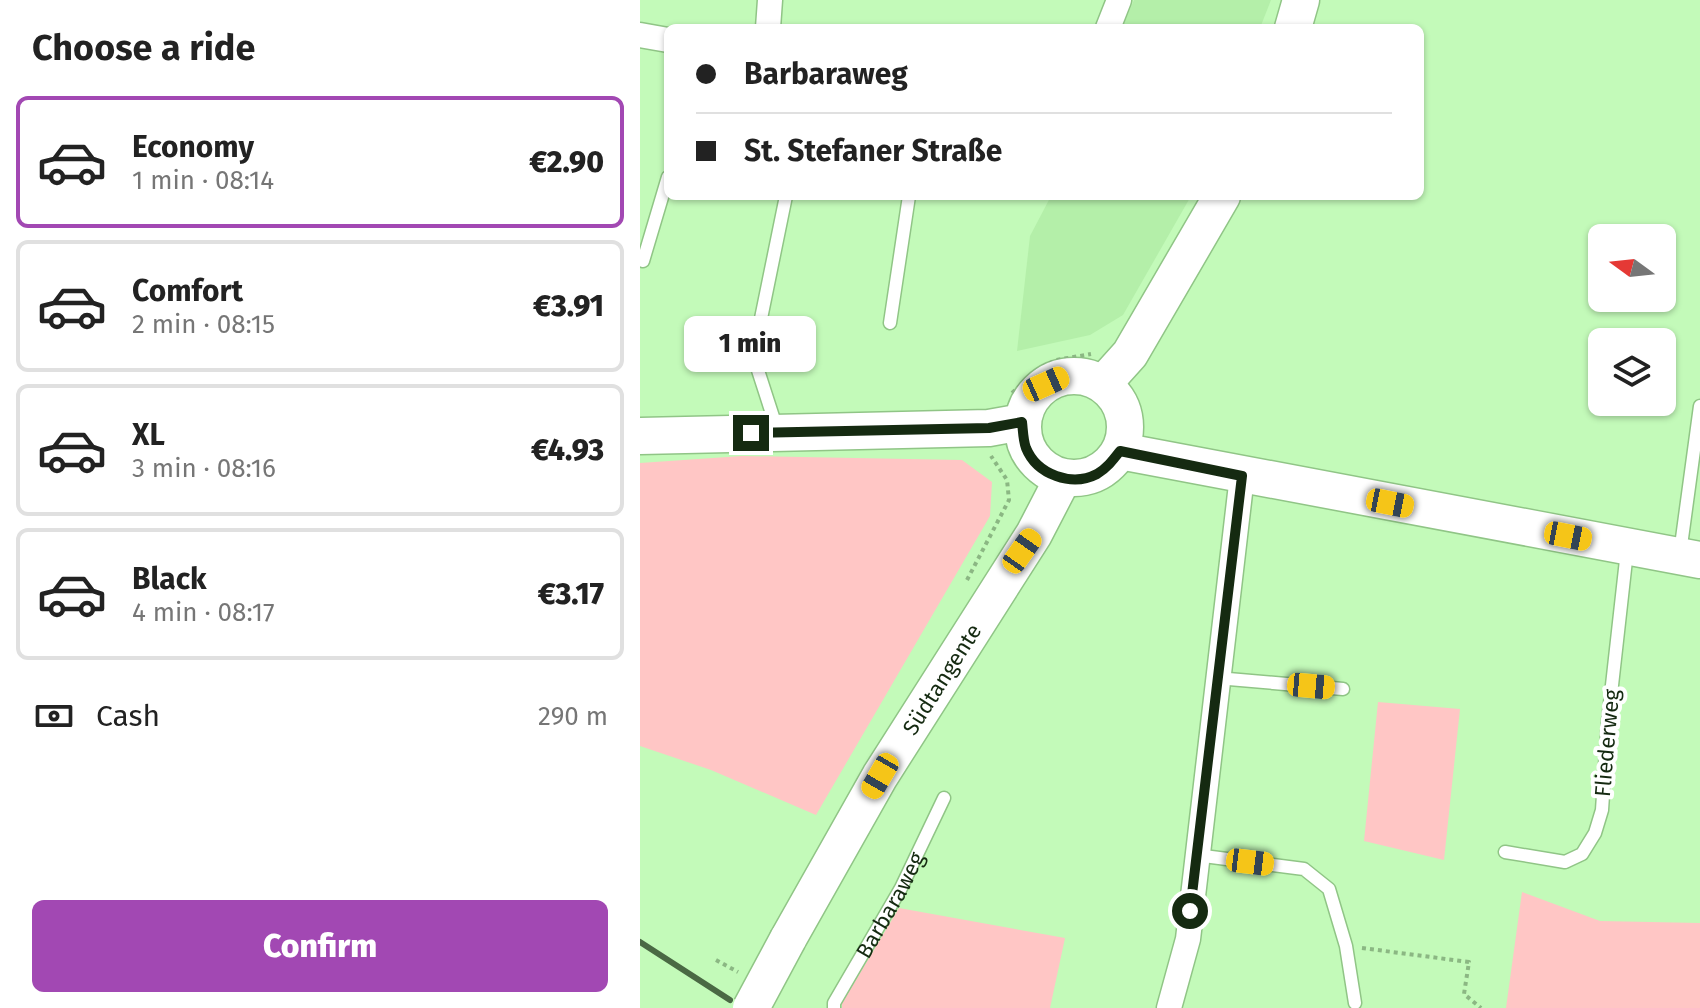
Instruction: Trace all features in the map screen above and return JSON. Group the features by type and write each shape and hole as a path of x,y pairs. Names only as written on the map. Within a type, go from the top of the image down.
{"main road":[{"path":"1294,24 1301,0"},
{"path":"1103,384 1130,354 1220,200"},
{"path":"640,436 989,428 1012,410 1026,408 1035,393 1046,384 1062,377 1086,377 1103,384 1117,399 1125,420 1120,451 1110,464 1095,475 1081,479 1063,478 1038,466 1026,449 1012,410"},
{"path":"1120,451 1690,558"},
{"name":"Südtangente","path":"747,992 788,939 880,776 1034,534 1063,478"}],"street":[{"path":"768,24 770,0"},
{"path":"1110,24 1119,0"},
{"path":"640,35 664,39"},
{"path":"1169,1008 1188,939 1242,476"}],"lane":[{"path":"643,261 664,190"},
{"path":"778,432 755,361 785,200"},
{"path":"890,323 908,200"},
{"path":"1690,558 1700,406"},
{"name":"Fliederweg","path":"1505,852 1565,862 1582,854 1595,833 1602,810 1608,721 1628,547"},
{"path":"1217,678 1343,689"},
{"name":"Barbaraweg","path":"834,1008 834,1003 901,888 944,798"},
{"path":"1196,855 1304,869 1329,889 1346,946 1355,1003"}],"path":[{"path":"1012,410 1015,392 1040,368 1056,360 1090,354 1102,348"},
{"path":"1346,946 1469,962 1464,994 1481,1008"},
{"path":"716,960 747,992"}],"shaded area":[{"path":"1134,0 1271,0 1262,24 1124,24"},
{"path":"1049,200 1189,200 1123,315 1090,335 1017,351 1030,236"},
{"path":"742,456 962,460 992,482 990,516 816,815 711,770 640,746 640,463"},
{"path":"1378,702 1460,709 1444,860 1364,841"},
{"path":"1522,892 1600,921 1700,923 1700,1008 1506,1008"},
{"path":"899,908 1065,938 1050,1008 842,1008 842,1003"}],"railway":[{"path":"640,942 730,1000"}],"route":[{"path":"751,433 989,428 1022,422 1026,449 1038,466 1063,478 1081,479 1095,475 1110,464 1120,451 1242,476 1190,911"}]}
